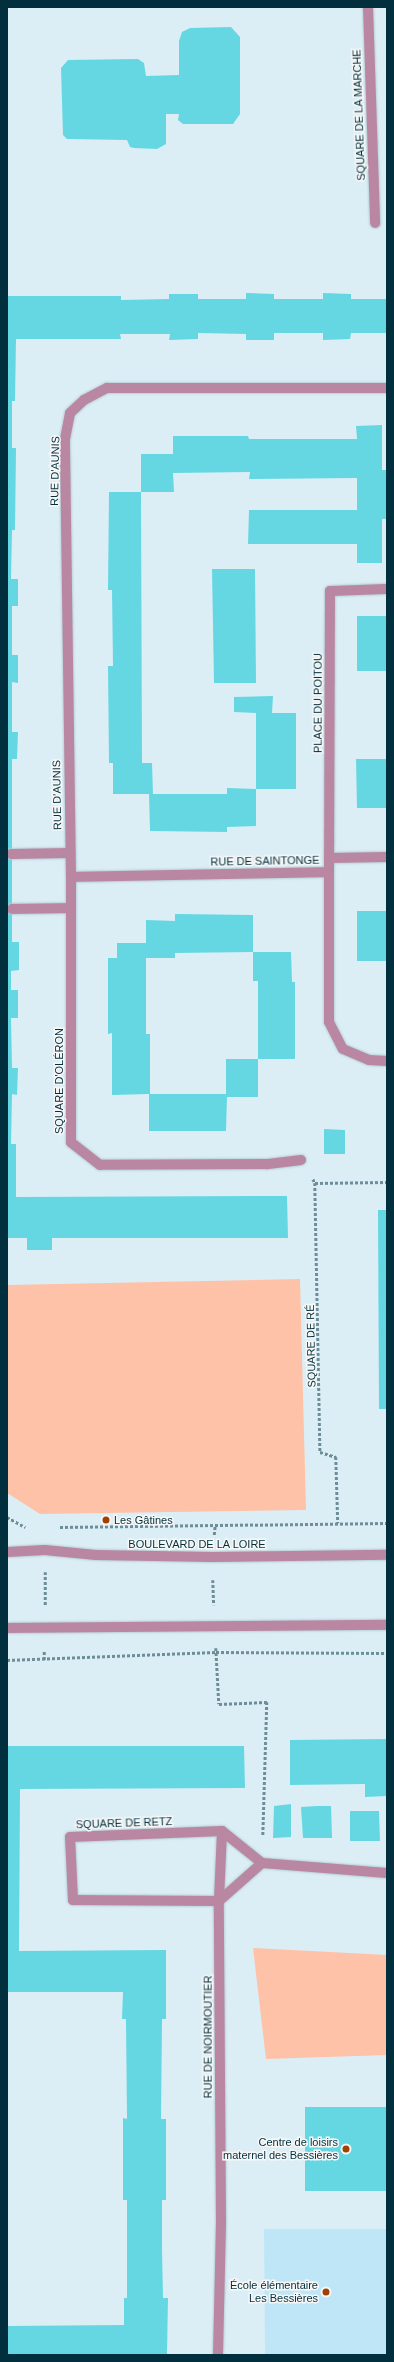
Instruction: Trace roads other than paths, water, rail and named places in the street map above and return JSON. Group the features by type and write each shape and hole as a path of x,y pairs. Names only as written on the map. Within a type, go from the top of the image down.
{"street":[{"name":"SQUARE DE LA MARCHE","path":"368,7 375,223"},
{"name":"RUE D'AUNIS","path":"70,853 66,440 70,413 84,400 107,388 387,388"},
{"name":"PLACE DU POITOU","path":"329,872 330,591 387,590"},
{"path":"11,854 70,853"},
{"name":"SQUARE D'OLÉRON","path":"70,853 71,1142 100,1164 266,1164 301,1160"},
{"path":"329,858 387,857"},
{"name":"RUE DE SAINTONGE","path":"71,877 329,872 329,1022 343,1049 368,1060 387,1061"},
{"path":"12,909 71,908"},
{"name":"BOULEVARD DE LA LOIRE","path":"7,1552 45,1550 96,1555 213,1557 387,1555"},
{"path":"7,1628 387,1625"},
{"path":"222,1832 262,1864 387,1873"},
{"path":"219,1901 222,1832"},
{"name":"SQUARE DE RETZ","path":"219,1901 73,1900 70,1837 222,1832"},
{"path":"219,1901 262,1864"},
{"name":"RUE DE NOIRMOUTIER","path":"218,2355 221,2222 219,1901"}],"place":[{"name":"Les Gâtines","path":"106,1520"},
{"name":"Centre de loisirs maternel des Bessières","path":"346,2149"},
{"name":"École élémentaire Les Bessières","path":"326,2292"}]}
